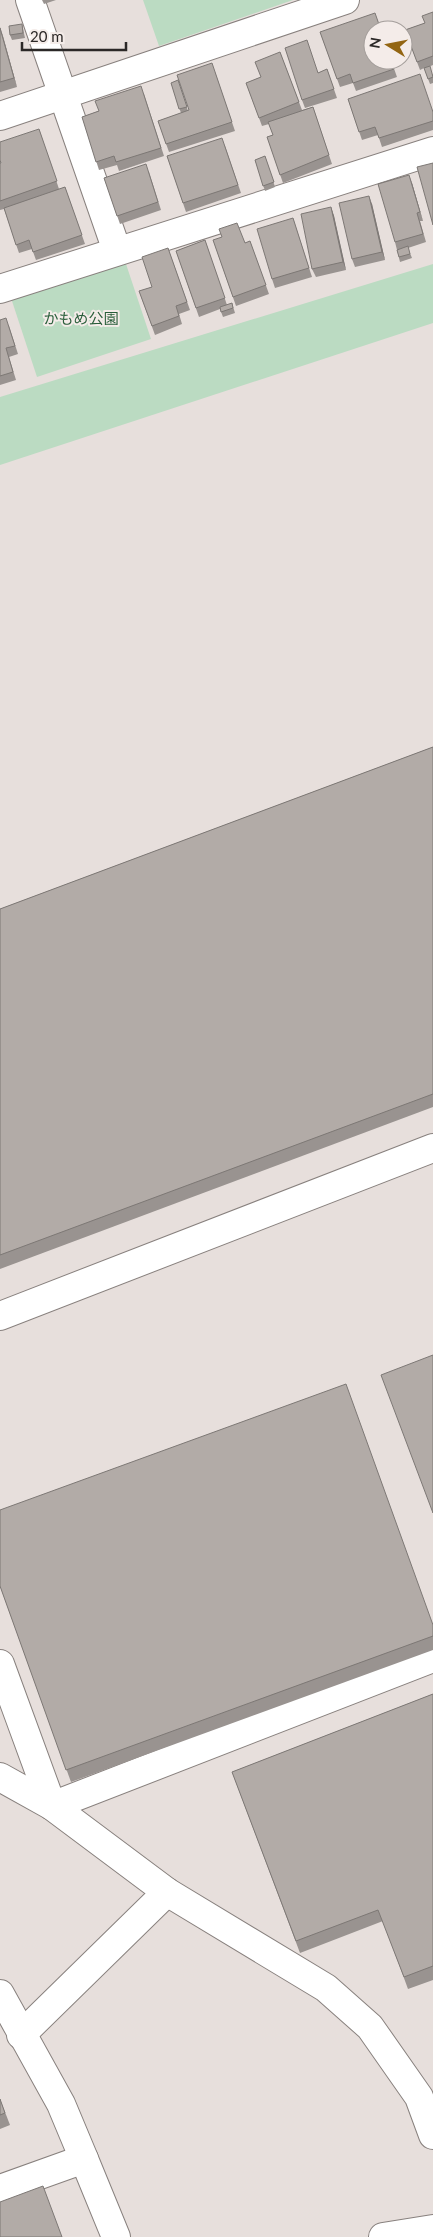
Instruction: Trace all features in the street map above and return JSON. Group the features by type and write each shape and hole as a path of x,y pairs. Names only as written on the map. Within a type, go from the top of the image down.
{"street":[{"path":"30,0 117,251"},
{"path":"0,116 345,0"},
{"path":"0,289 433,151"},
{"path":"0,1316 433,1148"},
{"path":"52,1806 433,1658"},
{"path":"0,1664 52,1806"},
{"path":"0,1777 52,1806 167,1892 326,1988 370,2027 419,2097 433,2135"},
{"path":"21,2035 167,1892"},
{"path":"0,1994 21,2035 61,2104 116,2237"},
{"path":"0,2189 84,2159"},
{"path":"382,2237 433,2229"}],"green space":[{"path":"143,0 293,0 159,46"},
{"name":"かもめ公園","path":"125,261 151,339 37,377 11,298"},
{"path":"433,264 433,323 0,465 0,397"}],"building":[{"path":"433,12 433,56 417,62 413,51 413,27 425,23 422,16"},
{"path":"375,13 377,20 363,20 363,70 391,70 353,83 350,74 337,79 320,32"},
{"path":"22,24 23,33 10,35 9,26"},
{"path":"0,28 14,78 0,82"},
{"path":"307,40 318,73 327,69 334,89 302,100 285,48"},
{"path":"280,52 299,102 259,118 246,83 261,77 255,62"},
{"path":"212,63 232,122 166,144 158,121 189,110 177,75"},
{"path":"430,66 433,77 428,79 424,68"},
{"path":"420,74 433,112 433,121 379,138 375,127 359,132 348,99"},
{"path":"178,80 187,107 179,109 171,83"},
{"path":"141,86 161,148 116,162 114,156 96,162 82,117 99,111 95,101"},
{"path":"313,107 329,155 280,175 267,137 273,135 268,122"},
{"path":"39,129 57,181 0,201 0,142"},
{"path":"222,138 238,185 183,203 167,156"},
{"path":"265,156 274,182 263,186 255,160"},
{"path":"433,163 433,225 417,167"},
{"path":"146,164 158,202 117,216 104,178"},
{"path":"409,175 420,212 417,213 423,234 395,242 378,184"},
{"path":"65,187 82,235 33,252 29,240 16,245 4,208"},
{"path":"369,196 382,252 352,259 339,203"},
{"path":"331,207 343,262 312,269 301,214"},
{"path":"293,218 309,268 272,279 257,229"},
{"path":"237,223 245,243 250,241 266,285 233,297 213,240 222,237 219,229"},
{"path":"205,240 225,298 196,308 176,251"},
{"path":"408,246 410,254 399,257 397,250"},
{"path":"168,248 187,302 176,306 179,316 152,326 139,291 152,287 142,257"},
{"path":"232,303 233,308 221,312 220,307"},
{"path":"6,318 15,346 6,348 13,372 0,376 0,320"},
{"path":"433,747 433,1094 0,1255 0,909"},
{"path":"433,1355 433,1513 381,1375"},
{"path":"346,1384 433,1625 433,1636 66,1770 0,1586 0,1510"},
{"path":"433,1694 433,1966 404,1977 378,1910 296,1941 232,1772"},
{"path":"0,2099 5,2113 0,2115"},
{"path":"43,2186 62,2237 0,2237 0,2202"}]}
